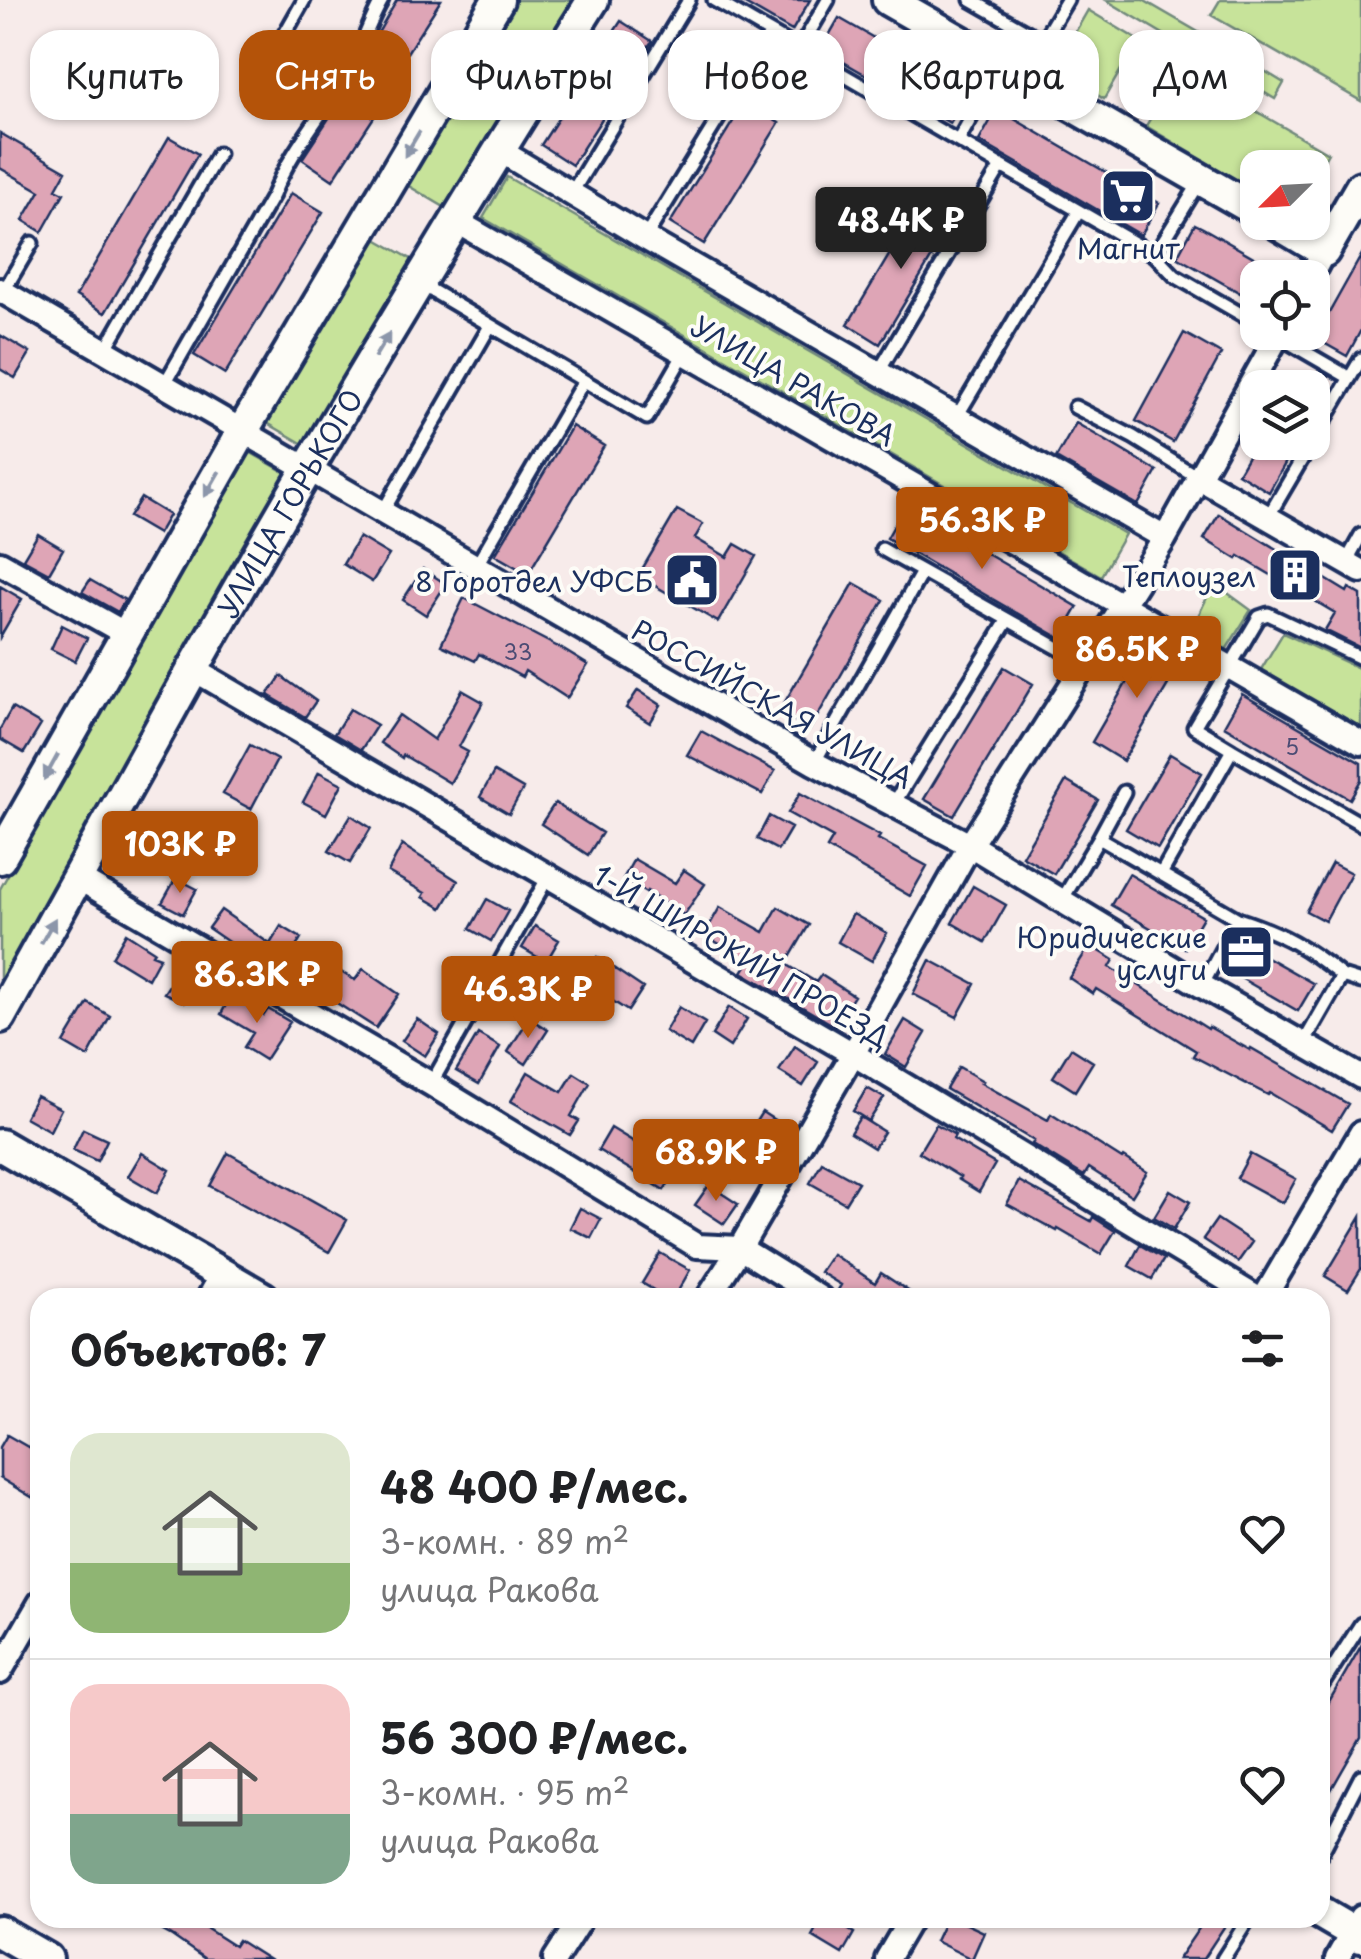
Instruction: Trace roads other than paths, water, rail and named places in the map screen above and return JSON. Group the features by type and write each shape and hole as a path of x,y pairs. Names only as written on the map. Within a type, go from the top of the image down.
{"street":[{"path":"4,844 498,0"},
{"name":"УЛИЦА ГОРЬКОГО","path":"0,1016 308,470 456,220 593,0"},
{"path":"888,0 941,30"},
{"path":"1097,120 1240,202"},
{"name":"УЛИЦА РАКОВА","path":"499,150 1165,538"},
{"path":"1319,260 1361,187"},
{"name":"УЛИЦА РАКОВА","path":"456,220 1361,743"},
{"path":"1293,240 1313,260"},
{"name":"РОССИЙСКАЯ УЛИЦА","path":"2,290 814,763 970,845 1361,1077"},
{"path":"714,1288 854,1054 970,845 1165,538 1263,350"},
{"path":"1199,478 1353,566"},
{"path":"0,563 126,634"},
{"name":"1-Й ШИРОКИЙ ПРОЕЗД","path":"193,670 854,1054 1244,1288"},
{"path":"78,878 431,1084 697,1246 740,1248 804,1288"},
{"path":"1267,1288 1361,1133"},
{"path":"0,1144 215,1286"},
{"path":"0,1672 30,1620"},
{"path":"1330,1918 1358,1929 1337,1959"},
{"path":"555,1959 575,1928"},
{"path":"887,1959 905,1928"},
{"path":"0,1932 47,1959"}],"lane":[{"path":"287,30 304,0"},
{"path":"164,384 273,195 284,168 355,59 370,19 382,0"},
{"path":"571,194 690,0"},
{"path":"714,0 765,30"},
{"path":"811,30 828,0"},
{"path":"972,0 1024,30"},
{"path":"1049,30 1067,0"},
{"path":"844,76 1155,256 1175,276 1240,313"},
{"path":"645,238 717,120"},
{"path":"958,142 974,120"},
{"path":"105,350 218,154"},
{"path":"878,373 1001,166"},
{"path":"1155,256 1200,180"},
{"path":"956,418 1079,212"},
{"path":"2,290 32,244"},
{"path":"419,283 646,418 685,352"},
{"path":"382,513 490,326"},
{"path":"1304,350 1350,378"},
{"path":"1330,412 1361,359"},
{"path":"475,568 583,382"},
{"path":"1075,407 1199,478"},
{"path":"1268,518 1302,460"},
{"path":"1353,566 1361,535"},
{"path":"882,549 1085,663"},
{"path":"814,763 922,572"},
{"path":"1361,658 1268,614 1259,617 1194,727 1361,824"},
{"path":"892,806 1007,621"},
{"path":"1160,874 1232,750"},
{"path":"1062,900 1124,792"},
{"path":"1099,838 1238,919 1279,933 1342,976 1361,982"},
{"path":"431,1084 548,876"},
{"path":"1202,986 1238,919"},
{"path":"1303,1044 1342,976"},
{"path":"1330,1672 1361,1624"},
{"path":"1330,1836 1361,1776"},
{"path":"1223,1959 1243,1928"}],"place":[{"name":"Магнит","path":"1128,196"},
{"name":"Теплоузел","path":"1295,575"},
{"name":"8 Горотдел УФСБ","path":"692,580"},
{"name":"Юридические услуги","path":"1246,952"}]}
